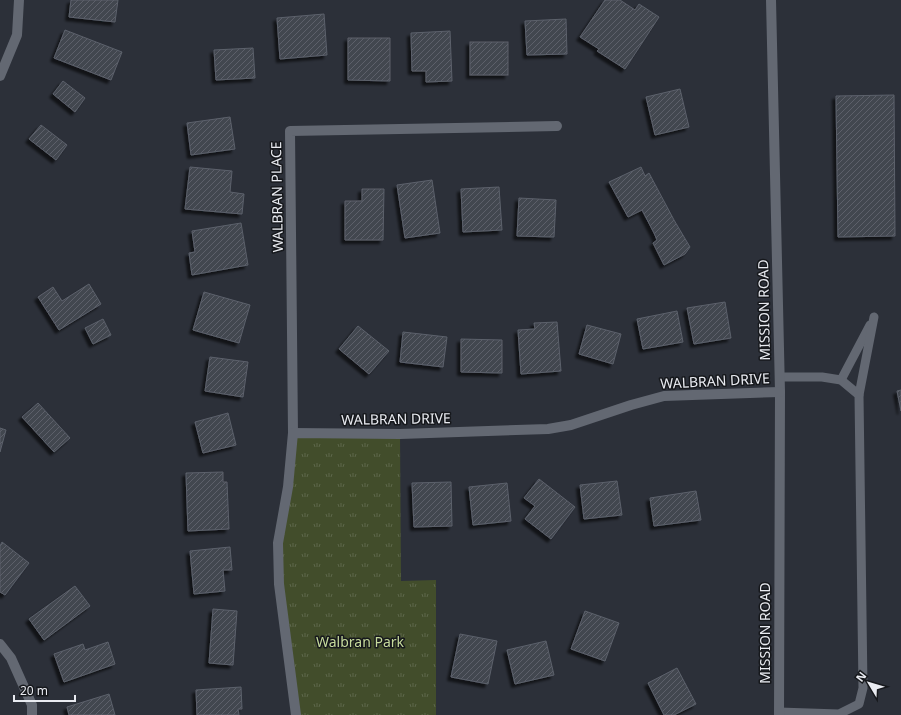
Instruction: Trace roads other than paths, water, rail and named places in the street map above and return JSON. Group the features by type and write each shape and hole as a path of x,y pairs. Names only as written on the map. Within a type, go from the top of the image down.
{"street":[{"path":"0,76 17,35 19,0"},
{"name":"MISSION ROAD","path":"771,0 780,377 779,713"},
{"name":"WALBRAN PLACE","path":"293,432 290,131 557,126"},
{"name":"WALBRAN DRIVE","path":"293,432 400,434 548,429 571,425 631,405 664,396 780,392"},
{"path":"293,432 288,487 278,543 279,584 296,715"},
{"path":"0,644 11,658 32,705 32,715"}],"lane":[{"path":"779,713 839,714 852,712 859,704 863,688 859,395 874,317 841,380"},
{"path":"780,377 822,377 841,380 859,395"}],"park label":[{"name":"Walbran Park","path":"360,642"}]}
